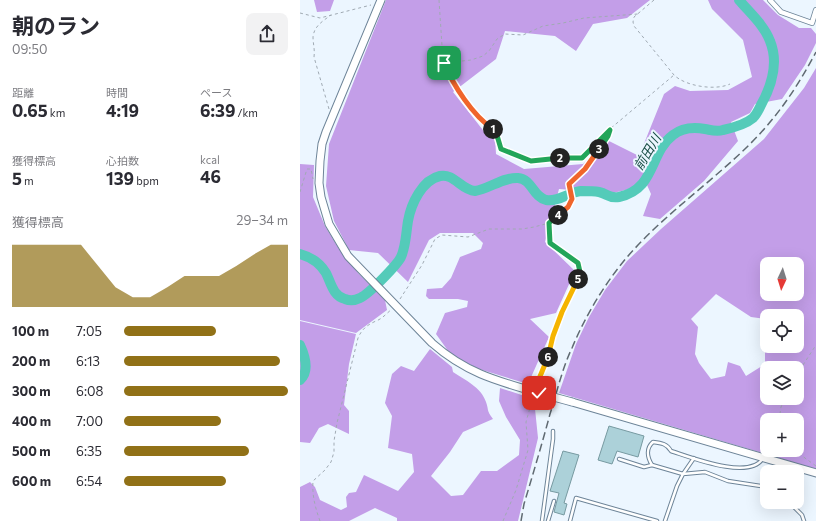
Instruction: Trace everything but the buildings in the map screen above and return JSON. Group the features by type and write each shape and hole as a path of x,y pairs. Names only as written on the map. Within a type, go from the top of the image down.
{"street":[{"path":"770,0 781,12 812,23 816,10"},
{"path":"380,3 332,117 322,144 320,156 319,183 321,197 329,224 348,256 432,343 457,363 472,371 489,378 536,392 816,473"}],"lane":[{"path":"553,431 542,520 548,521 554,502"},
{"path":"652,465 649,460 648,451 653,442 664,444 672,451 725,467 735,468 753,466 763,458"},
{"path":"665,521 676,486 694,458"},
{"path":"619,459 644,467 652,465 683,474 704,472 728,481 760,486"},
{"path":"570,521 576,498 656,521"},
{"path":"796,509 802,516 804,521"}],"path":[{"path":"440,0 444,63 460,94 480,118 496,132 501,149 531,161 564,157 582,158 610,130 674,75"},
{"path":"654,0 633,20 634,26 674,75 680,80 699,86 720,88 730,84"},
{"path":"300,14 320,18 380,3"},
{"path":"444,63 471,60 483,56 489,51 497,39 505,34 523,35 544,26 584,18 638,14"},
{"path":"331,15 317,26 313,38 315,50 314,56 332,117"},
{"path":"320,521 312,492 313,480 325,470 331,462 334,452 337,423 358,338 362,331 396,306 422,265 435,240 442,235 468,237 490,229 522,229 549,223 568,207 572,199 569,184 585,169 608,136 610,130"},
{"path":"300,192 306,171 309,168 311,169 313,182"},
{"path":"503,521 516,490 528,450 526,422 550,352 553,336 580,272 578,263 550,243 549,223"},
{"path":"804,363 816,345"},
{"path":"804,457 816,466"}],"shaded area":[{"path":"314,0 334,0 330,11 317,12"},
{"path":"386,0 650,0 627,18 593,24 576,51 555,36 505,31 496,59 453,92 486,134 495,136 496,154 524,169 583,164 609,141 639,156 664,94 675,86 690,91 728,90 752,77 743,40 712,9 708,0 763,0 778,15 799,28 811,28 816,34 816,43 805,65 782,99 755,104 750,113 731,122 738,141 704,181 660,219 643,216 651,194 647,185 613,193 559,189 545,242 575,271 556,313 530,319 549,337 528,384 479,369 451,355 436,334 445,313 467,307 468,301 458,299 429,299 426,296 427,289 442,288 451,278 460,257 481,249 483,243 473,233 440,233 429,240 408,282 378,253 349,250 334,221 326,186 329,144"},
{"path":"816,68 816,469 775,457 804,457 804,413 760,413 760,452 559,393 576,344 589,317 605,290 627,261 661,229 764,139 804,88","holes":["716,294 751,317 760,318 760,309 804,309 804,353 765,353 765,361 804,361 804,405 760,405 760,367 746,376 740,366 728,362 725,376 711,379 699,363 695,354 698,327 691,319"]},
{"path":"300,164 314,165 313,197 325,226 339,249 359,274 385,300 387,310 356,333 300,320"},
{"path":"300,321 356,334 349,364 344,405 349,411 349,434 328,424 319,428 310,443 300,442"},
{"path":"430,349 452,367 453,372 477,388 484,397 489,414 493,419 463,432 450,452 431,476 451,496 463,495 481,471 497,471 519,455 520,440 506,417 499,401 500,388 534,399 538,438 518,521 397,521 397,518 375,508 349,521 300,521 300,487 310,482 315,487 320,500 341,510 347,507 346,497 349,493 356,492 364,475 398,491 414,472 412,454 388,448 392,416 385,403 392,374 401,366 414,371"}],"waterway":[{"name":"前田川","path":"300,254 308,257 321,266 333,289 338,295 347,300 355,300 360,298 376,285 401,257 406,239 409,214 418,194 428,182 434,178 440,176 449,177 466,188 475,191 507,179 518,178 526,181 538,195 546,200 555,200 581,191 599,192 611,197 619,197 631,193 646,179 660,151 673,135 684,129 701,128 720,131 739,126 753,118 758,112 768,90 773,74 773,49 764,30 739,0"},
{"name":"前田川","path":"300,345 306,363 305,372 300,380"}],"railway":[{"path":"521,521 524,504 565,364 582,325 594,303 615,272 637,246 669,215 735,158 761,133 787,100 816,52"}],"route":[{"path":"444,63 460,94 480,118 496,131 501,149 528,160 531,161 564,157 582,158 604,134 610,130 608,136 585,169 569,184 572,199 568,207 549,223 550,243 578,263 580,272 562,312 553,336 550,352 544,369 534,391 539,393"}]}
